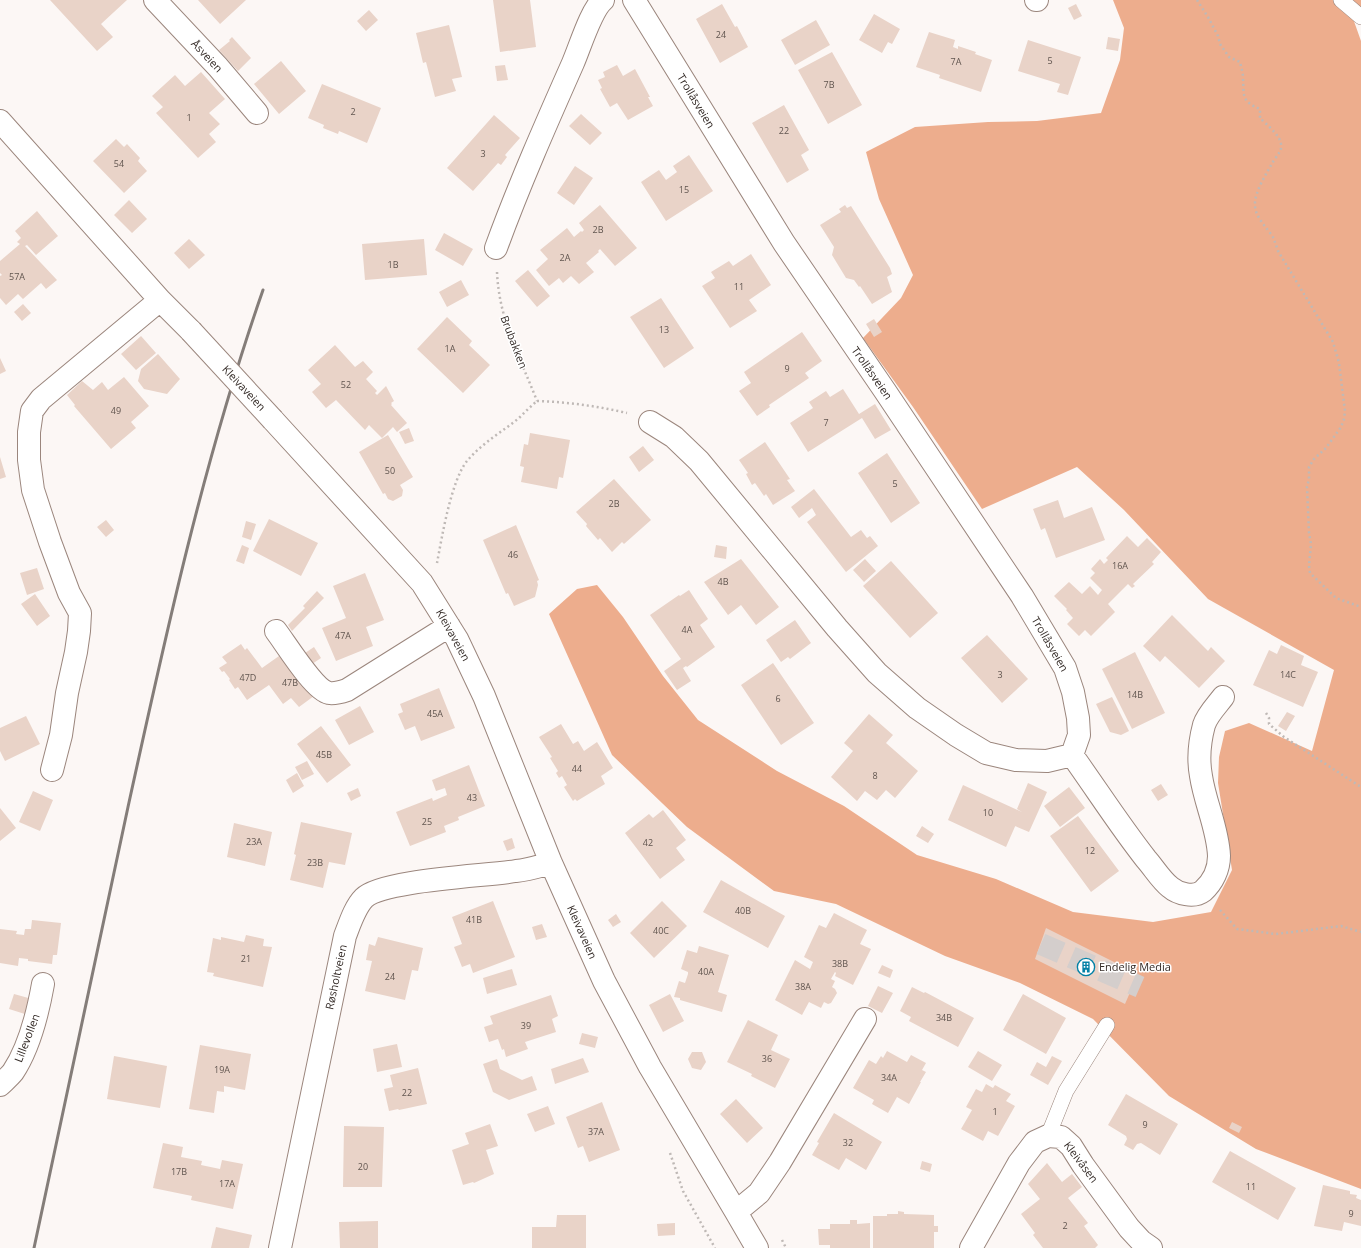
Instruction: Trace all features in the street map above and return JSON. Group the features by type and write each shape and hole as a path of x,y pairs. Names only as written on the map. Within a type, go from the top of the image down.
{"street":[{"name":"Åsveien","path":"155,0 218,67 257,113"},
{"path":"496,248 549,118 598,4 603,0"},
{"name":"Trollåsveien","path":"634,0 784,243 1022,596 1065,668 1073,692 1078,718 1079,735 1072,755"},
{"name":"Kleivaveien","path":"0,122 160,300 191,331 422,583 457,639 484,696 551,863 604,981 650,1067 757,1248"},
{"path":"52,770 61,735 67,693 76,652 80,613 69,593 33,490 29,460 29,432 32,411 41,399 160,300"},
{"path":"650,422 674,437 699,461 837,628 877,673 917,708 956,735 986,753 1016,760 1047,761 1072,755 1127,834 1170,887 1181,893 1192,895 1201,892 1210,886 1216,876 1219,857 1215,831 1201,776 1200,754 1204,724 1223,697"},
{"path":"276,631 310,678 320,688 328,693 338,693 347,690 449,626"},
{"name":"Røsholtveien","path":"280,1248 345,936 354,914 364,898 376,890 401,884 516,872 551,863"},
{"name":"Lillevollen","path":"0,1085 12,1073 22,1056 38,1012 43,984"},
{"path":"736,1212 759,1193 780,1162 864,1019"},
{"path":"972,1248 1018,1163 1035,1142 1048,1136"},
{"name":"Kleivåsen","path":"1048,1136 1061,1137 1071,1146 1129,1228 1141,1241 1151,1248"}],"lane":[{"path":"1340,0 1361,17"},
{"path":"1048,1136 1066,1091 1107,1025"}],"path":[{"path":"1197,0 1218,36 1220,44 1229,57 1240,62 1243,78 1242,91 1246,99 1251,105 1260,109 1260,118 1272,130 1282,144 1280,152 1261,184 1255,198 1254,206 1261,221 1274,239 1278,251 1333,342 1339,362 1345,411 1341,427 1326,448 1314,459 1309,467 1307,487 1309,533 1311,544 1309,566 1310,574 1336,598 1361,607"},
{"name":"Brubakken","path":"496,248 497,285 504,319 537,401"},
{"path":"437,565 443,530 450,503 457,479 466,462 478,449 537,401 573,402 601,407 633,415 650,422"},
{"path":"1266,713 1269,718 1269,724 1284,737 1361,786"},
{"path":"1201,892 1210,899 1237,929 1276,934 1341,926 1361,932"}],"shaded area":[{"path":"1113,0 1361,0 1361,13 1350,10 1361,41 1361,1189 1256,1149 1169,1096 1093,1019 1020,983 945,956 836,904 774,891 687,827 612,755 549,614 577,589 597,585 623,617 663,676 698,720 777,771 844,806 917,855 996,879 1073,912 1153,922 1211,912 1232,870 1218,783 1219,757 1225,731 1249,723 1312,751 1334,670 1208,599 1124,510 1077,467 982,509 913,407 863,338 901,298 913,275 879,199 866,152 915,127 988,122 1037,121 1101,113 1120,60 1124,28"}],"building":[{"path":"50,0 127,0 101,24 113,37 97,51"},
{"path":"198,0 246,0 220,24"},
{"path":"493,0 530,0 536,47 500,52"},
{"path":"722,4 735,27 737,26 748,47 720,63 696,19"},
{"path":"1076,4 1082,16 1074,20 1068,8"},
{"path":"369,10 378,20 366,31 357,21"},
{"path":"874,14 900,29 892,44 888,42 882,53 859,40"},
{"path":"816,20 830,45 795,65 781,40"},
{"path":"449,25 462,77 452,79 456,91 435,97 426,62 423,63 416,33"},
{"path":"929,32 955,40 953,47 958,49 958,46 976,52 975,54 992,60 981,92 939,78 940,75 916,67"},
{"path":"232,37 251,58 238,71 219,50 230,41 229,40"},
{"path":"1108,37 1120,39 1118,51 1106,49"},
{"path":"1028,40 1081,57 1068,95 1057,92 1060,84 1018,71"},
{"path":"832,52 862,105 828,124 798,70"},
{"path":"281,61 306,91 279,114 254,84"},
{"path":"505,65 508,80 497,81 495,66"},
{"path":"617,65 623,76 635,69 650,97 648,97 653,106 628,120 617,103 610,107 600,89 602,88 598,80 605,77 603,72"},
{"path":"201,72 225,99 209,113 220,124 209,134 216,142 198,158 156,113 163,107 152,96 175,75 185,86"},
{"path":"322,84 381,108 367,143 339,131 338,134 323,128 324,125 308,118"},
{"path":"784,105 809,150 801,155 809,170 787,183 752,123"},
{"path":"581,114 602,133 590,145 569,126"},
{"path":"494,115 520,138 505,155 507,157 501,165 498,163 473,191 447,168"},
{"path":"116,139 124,147 127,144 140,158 138,161 147,171 124,193 93,161"},
{"path":"689,155 713,191 666,221 641,182 659,170 666,180 677,172 673,166"},
{"path":"575,166 593,178 574,205 557,193"},
{"path":"129,200 147,219 132,233 114,215"},
{"path":"600,205 637,248 615,266 600,249 598,251 599,252 586,263 594,272 579,284 571,276 563,283 559,278 549,286 536,270 548,259 540,250 567,228 574,237 581,231 582,232 584,230 579,223"},
{"path":"845,205 847,208 851,206 890,268 892,274 887,277 892,292 872,304 854,280 846,278 832,255 834,247 820,225 841,212 839,209"},
{"path":"37,211 58,236 36,255 27,245 25,246 57,280 46,289 41,283 23,299 18,294 6,305 0,298 0,276 2,275 0,273 0,261 20,244 17,242 21,238 15,231"},
{"path":"444,233 473,249 463,266 435,250"},
{"path":"189,239 205,255 189,269 174,253"},
{"path":"424,239 427,275 365,280 362,244"},
{"path":"751,254 771,285 749,300 757,311 730,328 702,286 715,278 711,272 729,261 733,266"},
{"path":"528,270 550,296 537,307 515,281"},
{"path":"461,280 469,295 447,307 439,292"},
{"path":"661,298 694,348 664,368 630,317"},
{"path":"23,304 31,313 22,321 14,312"},
{"path":"447,317 472,341 469,345 490,365 463,393 417,349"},
{"path":"874,319 882,332 874,337 866,324"},
{"path":"802,332 822,361 805,373 809,378 769,405 770,407 757,416 739,391 751,383 744,372"},
{"path":"141,336 156,353 136,370 121,354"},
{"path":"335,345 355,367 363,361 373,372 366,379 377,391 375,393 377,395 386,386 394,401 391,405 407,423 397,432 393,427 382,438 369,425 365,430 336,400 326,408 312,392 321,384 308,370"},
{"path":"158,354 180,379 167,394 144,389 138,381 141,369"},
{"path":"0,358 6,371 0,374"},
{"path":"124,377 149,406 131,422 136,428 111,449 74,406 75,405 67,395 82,381 93,390 102,382 108,390"},
{"path":"843,389 859,414 875,404 891,430 875,439 862,418 808,452 790,423 813,408 809,402 826,391 830,397"},
{"path":"409,428 414,441 405,444 399,432"},
{"path":"530,433 570,440 563,478 559,477 557,489 521,482 524,467 520,466 524,444 528,445"},
{"path":"388,435 413,477 400,485 403,490 402,496 393,501 388,499 385,493 383,494 359,452"},
{"path":"765,442 790,479 787,480 795,491 773,505 766,494 764,496 755,483 752,485 746,474 748,473 739,460"},
{"path":"643,446 654,460 639,472 629,457"},
{"path":"887,453 920,503 891,523 858,473"},
{"path":"0,457 6,477 0,479"},
{"path":"614,479 651,520 624,544 622,542 612,552 600,538 598,540 586,526 587,524 576,512"},
{"path":"814,489 851,537 861,530 867,538 870,536 878,546 846,572 807,522 816,515 812,508 799,518 791,507"},
{"path":"1058,500 1064,518 1092,507 1105,540 1056,558 1045,528 1041,530 1033,509"},
{"path":"269,519 318,543 301,576 253,551"},
{"path":"106,520 114,530 106,537 97,527"},
{"path":"246,521 256,524 251,540 242,537"},
{"path":"516,525 539,580 537,581 538,585 535,597 514,606 508,593 506,594 483,540"},
{"path":"1127,536 1138,547 1147,538 1161,552 1152,562 1154,564 1133,584 1135,586 1132,588 1128,584 1108,604 1115,612 1091,636 1085,630 1079,636 1067,624 1073,618 1066,610 1067,609 1054,596 1069,582 1082,594 1090,586 1098,595 1102,590 1090,578 1095,573 1091,569 1100,559 1104,564 1108,560 1106,558"},
{"path":"242,545 249,548 244,564 236,561"},
{"path":"716,545 727,547 726,559 714,557"},
{"path":"741,559 779,607 756,625 741,605 728,615 704,582"},
{"path":"865,559 876,571 864,582 853,570"},
{"path":"891,561 938,613 910,638 863,586"},
{"path":"37,568 44,589 27,595 20,573"},
{"path":"365,573 384,620 366,627 373,646 336,661 322,628 346,618 333,586"},
{"path":"689,590 708,619 700,625 715,647 687,667 686,666 683,668 691,681 677,690 664,671 681,659 650,615"},
{"path":"317,591 324,598 292,631 288,625 305,608 303,606"},
{"path":"35,594 50,616 37,626 21,604"},
{"path":"1172,615 1208,651 1211,647 1225,661 1199,688 1165,656 1160,662 1143,646"},
{"path":"795,620 811,643 790,659 788,657 781,662 766,640"},
{"path":"987,635 1028,679 1002,703 961,658"},
{"path":"241,644 245,650 247,648 262,668 279,656 284,662 288,659 314,696 299,707 291,698 283,704 269,685 247,700 238,687 235,689 224,671 222,672 219,668 227,663 222,657"},
{"path":"1281,645 1304,656 1301,665 1318,672 1303,707 1253,685 1269,650 1277,654"},
{"path":"314,647 321,658 312,664 305,653"},
{"path":"1135,652 1165,713 1132,729 1102,669"},
{"path":"773,663 814,723 781,745 741,685"},
{"path":"439,688 455,728 421,741 415,726 405,730 398,714 403,712 400,704"},
{"path":"1112,697 1129,731 1121,735 1110,732 1096,704"},
{"path":"360,706 374,732 349,745 335,720"},
{"path":"1287,712 1295,716 1286,731 1278,726"},
{"path":"869,714 893,735 886,743 918,771 895,798 886,790 877,800 865,791 857,801 831,777 853,751 844,743"},
{"path":"26,716 40,744 5,761 0,751 0,728"},
{"path":"561,724 573,744 578,741 584,751 597,742 613,768 601,776 605,784 577,801 575,799 573,801 564,787 567,785 562,776 559,778 556,773 558,771 550,758 552,757 539,737"},
{"path":"321,726 351,765 327,783 297,744"},
{"path":"307,761 314,774 302,780 295,767"},
{"path":"469,765 485,806 458,817 459,820 444,826 446,832 410,846 396,812 432,798 433,801 447,795 445,788 436,791 432,780"},
{"path":"297,773 304,786 293,793 286,780"},
{"path":"1028,783 1047,792 1029,832 1015,826 1006,847 948,820 963,785 1022,812 1017,809"},
{"path":"1161,784 1168,795 1158,801 1151,790"},
{"path":"1069,787 1085,808 1060,827 1044,806"},
{"path":"358,788 361,796 351,801 347,793"},
{"path":"33,791 53,800 40,831 19,822"},
{"path":"0,808 16,828 0,841"},
{"path":"663,810 686,840 676,848 685,860 660,879 625,833 649,814 653,818"},
{"path":"1078,816 1119,871 1091,892 1050,836"},
{"path":"301,822 352,833 345,865 329,862 323,888 290,880 296,855 294,854"},
{"path":"234,823 272,832 265,866 227,857"},
{"path":"922,826 934,834 928,843 916,836"},
{"path":"512,838 515,848 507,851 503,841"},
{"path":"721,880 785,916 768,948 703,912"},
{"path":"493,901 515,957 473,973 470,964 462,967 454,947 462,944 452,917"},
{"path":"662,901 687,926 654,958 630,933"},
{"path":"834,913 867,930 860,944 871,949 853,985 835,976 835,972 831,979 835,981 832,987 837,993 831,1003 828,1004 824,1002 821,1008 809,1002 802,1015 775,1000 795,960 810,969 813,962 804,957 819,925 826,928"},
{"path":"616,914 621,922 613,927 608,920"},
{"path":"32,920 61,923 57,955 53,955 52,964 28,961 28,959 19,958 18,966 0,963 0,929 17,931 16,934 24,935 25,929 31,929"},
{"path":"542,924 547,937 536,940 532,927"},
{"name":"Endelig Media","path":"1046,928 1138,974 1125,1004 1035,959"},
{"path":"246,935 264,939 263,946 272,947 263,987 213,976 214,973 207,972 213,938 221,940 221,937 244,942"},
{"path":"378,937 423,948 418,971 412,970 405,1000 365,991 372,961 366,960 369,944 375,946"},
{"path":"699,946 729,955 718,992 727,995 722,1012 674,997 679,981 685,983 688,974 688,972 681,969 687,950 697,953"},
{"path":"882,965 893,970 890,978 878,973"},
{"path":"512,969 517,985 487,994 483,978"},
{"path":"878,986 893,993 882,1013 868,1006"},
{"path":"912,987 924,993 925,992 974,1018 958,1047 909,1021 911,1017 900,1011"},
{"path":"14,994 32,999 28,1015 9,1009"},
{"path":"670,994 684,1021 663,1032 649,1005"},
{"path":"1023,994 1066,1018 1046,1054 1003,1030"},
{"path":"551,995 558,1016 552,1019 556,1032 525,1042 528,1049 506,1057 504,1049 502,1050 498,1039 489,1042 484,1027 493,1024 490,1016"},
{"path":"748,1020 778,1035 771,1050 790,1059 775,1088 751,1076 752,1074 727,1062"},
{"path":"582,1033 598,1037 595,1048 579,1044"},
{"path":"397,1044 402,1067 377,1072 373,1049"},
{"path":"200,1045 251,1054 245,1090 224,1086 224,1092 217,1091 214,1113 189,1109"},
{"path":"887,1051 907,1062 911,1055 926,1063 922,1070 926,1072 909,1104 897,1097 888,1113 872,1104 874,1100 853,1088 869,1060 876,1064 881,1056 883,1058"},
{"path":"978,1051 1002,1065 992,1081 968,1067"},
{"path":"692,1052 702,1052 706,1062 701,1070 692,1068 688,1059"},
{"path":"114,1056 167,1066 160,1108 107,1099"},
{"path":"1052,1056 1062,1061 1048,1085 1030,1075 1037,1062 1046,1067"},
{"path":"583,1058 589,1072 555,1084 551,1069"},
{"path":"497,1059 500,1069 522,1080 532,1076 537,1090 509,1100 493,1092 483,1064"},
{"path":"418,1068 427,1104 389,1111 384,1089 393,1087 390,1075"},
{"path":"986,1084 993,1088 995,1085 1011,1094 1006,1101 1015,1106 998,1136 988,1131 983,1141 961,1129 972,1110 966,1107 976,1089 982,1092"},
{"path":"1126,1094 1178,1124 1160,1155 1141,1143 1137,1144 1133,1150 1124,1145 1127,1139 1126,1136 1108,1125"},
{"path":"736,1099 763,1128 747,1143 720,1114"},
{"path":"602,1102 620,1150 589,1162 583,1146 578,1148 566,1117"},
{"path":"548,1106 555,1124 535,1132 527,1114"},
{"path":"834,1113 882,1142 866,1170 846,1158 839,1170 812,1155 819,1143 817,1142"},
{"path":"1232,1122 1242,1127 1239,1133 1229,1128"},
{"path":"490,1124 498,1146 486,1150 494,1174 474,1183 463,1185 452,1150 469,1144 465,1133"},
{"path":"344,1126 384,1127 382,1187 343,1187"},
{"path":"163,1143 183,1147 181,1157 202,1161 201,1165 220,1169 222,1160 243,1164 233,1209 191,1200 192,1196 153,1188"},
{"path":"1230,1151 1296,1188 1278,1220 1212,1182"},
{"path":"922,1161 932,1164 930,1172 920,1169"},
{"path":"1047,1163 1062,1182 1072,1174 1082,1187 1068,1198 1088,1223 1084,1226 1098,1245 1095,1248 1043,1248 1033,1235 1035,1233 1021,1214 1040,1199 1028,1184"},
{"path":"1323,1185 1350,1191 1350,1194 1357,1195 1356,1198 1361,1200 1361,1226 1344,1222 1342,1231 1314,1226"},
{"path":"898,1211 904,1212 904,1214 934,1215 934,1226 938,1226 938,1232 934,1232 934,1248 873,1248 873,1216 898,1214"},
{"path":"557,1215 586,1215 586,1248 532,1248 532,1227 556,1227"},
{"path":"850,1220 857,1220 857,1224 870,1223 870,1248 830,1248 830,1245 819,1245 818,1229 830,1229 830,1224 850,1224"},
{"path":"378,1221 378,1248 340,1248 339,1222"},
{"path":"675,1223 675,1235 658,1236 657,1224"},
{"path":"216,1227 252,1235 249,1248 211,1248"}],"tunnel":[{"path":"1041,944 1140,987"}],"railway":[{"path":"34,1248 128,807 172,612 204,482 222,418 263,290"}],"place":[{"name":"Endelig Media","path":"1086,967"}]}
